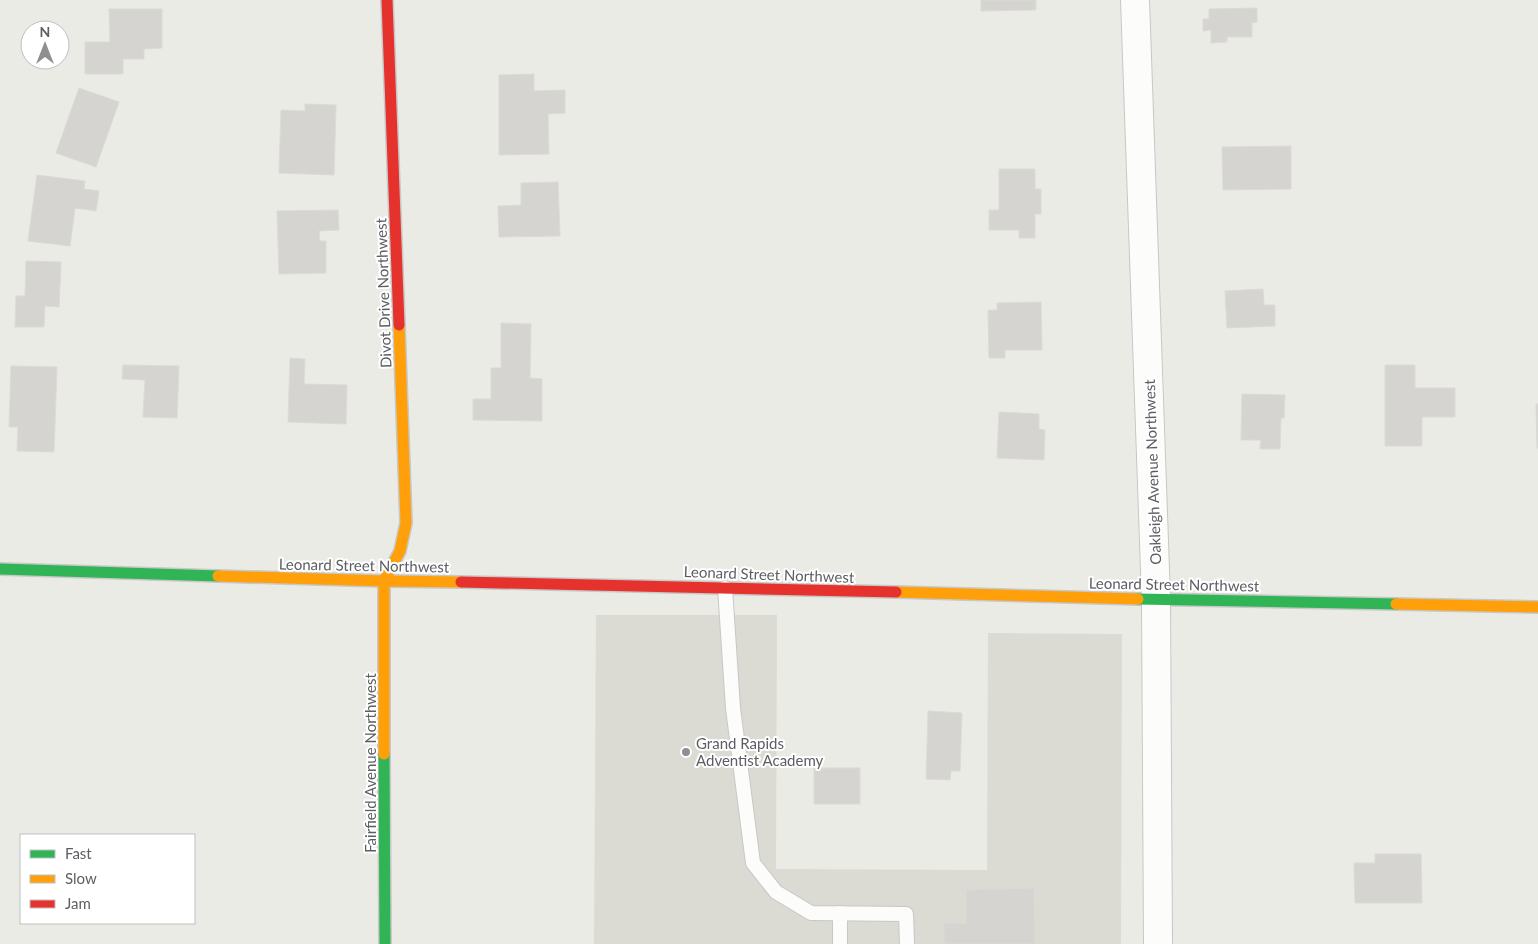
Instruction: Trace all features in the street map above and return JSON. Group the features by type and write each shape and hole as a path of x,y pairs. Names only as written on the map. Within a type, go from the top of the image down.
{"main road":[{"name":"Divot Drive Northwest","path":"384,581 400,551 406,523 387,0"},
{"name":"Leonard Street Northwest","path":"0,569 384,581 515,582 1156,600 1538,607"},
{"name":"Fairfield Avenue Northwest","path":"384,581 385,944"}],"street":[{"name":"Oakleigh Avenue Northwest","path":"1135,0 1156,600 1158,944"}],"lane":[{"path":"725,588 733,708 752,862 776,892 811,913 906,914 907,944"},
{"path":"840,913 840,944"}],"shaded area":[{"name":"Grand Rapids Adventist Academy","path":"596,615 777,615 776,869 987,870 988,633 1122,634 1121,944 594,944"}],"building":[{"path":"981,0 1036,0 1036,10 981,11"},
{"path":"1257,8 1257,22 1252,23 1252,37 1227,37 1227,42 1211,43 1211,30 1203,31 1203,19 1209,19 1209,9"},
{"path":"109,9 162,9 162,48 144,49 144,59 123,59 123,74 85,74 85,42 110,42"},
{"path":"534,74 534,91 565,90 565,113 548,114 549,154 499,155 499,75"},
{"path":"79,88 119,102 96,167 56,153"},
{"path":"305,104 336,105 334,175 279,173 281,110 305,111"},
{"path":"1291,146 1291,189 1223,190 1222,147"},
{"path":"999,169 1035,169 1035,189 1041,189 1041,214 1035,214 1035,238 1019,238 1019,230 989,230 989,210 999,210"},
{"path":"37,175 85,181 84,189 99,191 96,211 75,208 70,246 28,241"},
{"path":"558,182 560,236 499,237 498,206 521,205 521,183"},
{"path":"338,210 339,230 319,231 320,241 326,241 326,273 279,274 277,211"},
{"path":"26,261 61,262 59,307 45,306 44,327 15,327 16,296 25,296"},
{"path":"1263,289 1264,305 1275,305 1275,326 1227,328 1225,291"},
{"path":"1041,302 1042,350 1005,350 1005,358 989,358 988,310 997,310 997,303"},
{"path":"501,323 531,324 530,378 542,379 542,421 473,420 473,399 491,399 491,368 501,368"},
{"path":"290,358 305,359 304,384 347,385 346,424 288,422"},
{"path":"123,365 179,366 177,418 143,417 145,380 122,379"},
{"path":"1385,365 1415,365 1415,388 1455,388 1455,417 1422,417 1422,446 1385,446"},
{"path":"11,366 57,367 54,452 17,451 18,427 9,427"},
{"path":"1242,394 1285,395 1284,418 1281,418 1280,449 1260,449 1261,440 1241,440"},
{"path":"1536,404 1538,404 1538,448 1537,448"},
{"path":"999,412 1039,414 1039,429 1045,430 1044,460 997,458"},
{"path":"928,711 962,713 960,771 951,771 950,780 926,779"},
{"path":"814,768 860,768 860,804 814,804"},
{"path":"1375,854 1421,854 1422,903 1355,903 1354,863 1375,863"},
{"path":"1034,888 1035,944 944,944 944,923 966,923 966,890"}],"traffic: fast":[{"path":"0,569 218,576"},
{"path":"1138,599 1396,604"},
{"path":"384,754 385,944"}],"traffic: slow":[{"path":"384,754 384,581 400,551 406,523 399,325"},
{"path":"218,576 461,582"},
{"path":"896,592 1138,599"},
{"path":"1396,604 1538,607"}],"traffic: jam":[{"path":"387,0 399,325"},
{"path":"461,582 896,592"}],"place":[{"name":"Grand Rapids Adventist Academy","path":"686,752"}]}
